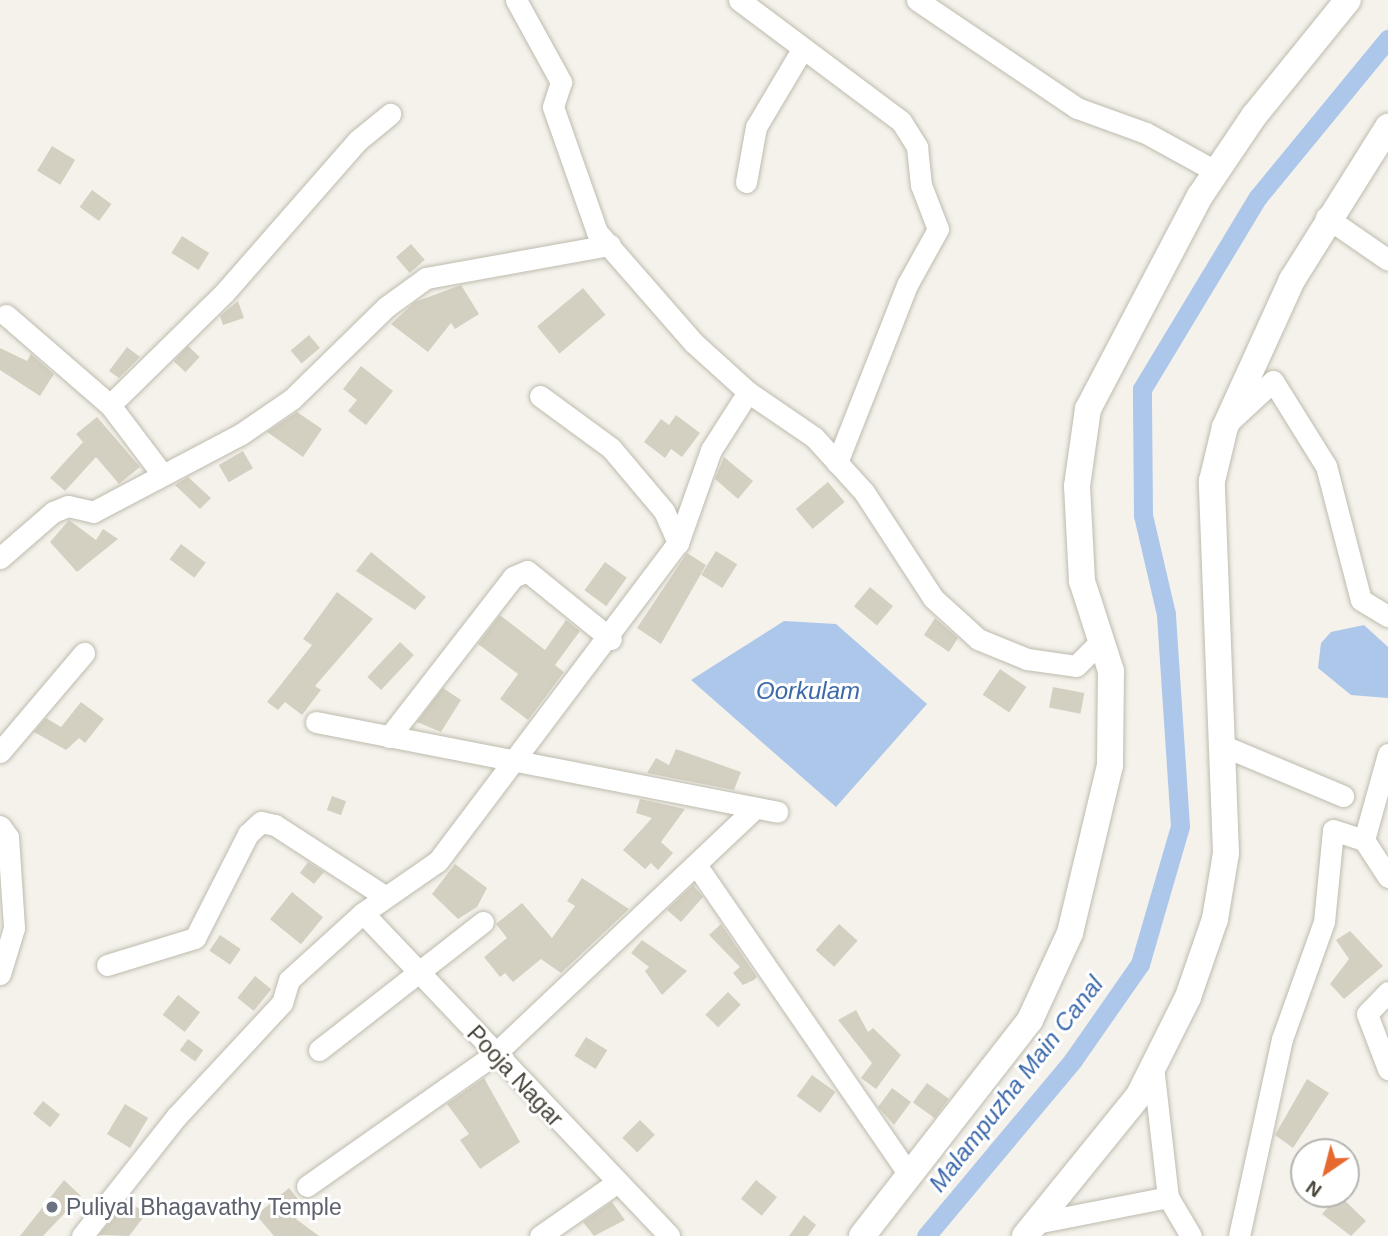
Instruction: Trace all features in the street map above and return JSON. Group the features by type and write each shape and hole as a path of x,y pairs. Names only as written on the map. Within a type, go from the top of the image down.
{"street":[{"path":"516,0 561,82 553,107 597,232 694,343 748,392 814,437 837,463 933,597 978,639 1027,659 1076,666 1101,641"},
{"path":"739,0 901,121 917,147 921,185 938,229 907,285 837,463"},
{"path":"916,0 1077,108 1146,133 1217,172"},
{"path":"862,1236 1030,1020 1070,933 1110,765 1111,671 1082,581 1078,513 1088,409 1133,314 1217,172 1348,0"},
{"path":"747,182 755,127 803,48"},
{"path":"110,405 225,292 357,141 390,114"},
{"path":"1030,1230 1139,1095 1188,997 1214,919 1226,853 1226,747 1212,481 1225,427 1326,217 1388,127"},
{"path":"1326,217 1388,260"},
{"path":"0,558 53,512 68,506 93,512 292,399 386,307 426,278 610,245"},
{"path":"6,315 110,405 162,474"},
{"path":"1225,427 1273,381 1326,466 1361,600 1388,615"},
{"path":"82,1236 176,1117 282,1003 289,980 363,913 438,861 611,639 678,544 711,450 748,392"},
{"path":"540,396 611,448 664,511 678,544"},
{"path":"389,737 520,574 527,571 611,639"},
{"path":"0,752 84,653"},
{"path":"316,722 514,763 777,812"},
{"path":"1226,747 1343,796"},
{"path":"1364,840 1388,754"},
{"path":"307,1186 495,1054 600,950 697,866 754,809"},
{"path":"107,965 195,938 248,834 261,822 275,825 386,897"},
{"path":"0,826 8,837 14,928 0,974"},
{"path":"1239,1236 1282,1039 1324,922 1333,830 1364,840 1388,877"},
{"path":"697,866 909,1175"},
{"name":"Pooja Nagar","path":"363,913 669,1236"},
{"path":"319,1050 483,922"},
{"path":"1388,992 1367,1014 1388,1069"},
{"path":"1153,1066 1168,1198 1191,1236"},
{"path":"540,1236 616,1183"},
{"path":"1030,1230 1168,1198"}],"water":[{"name":"Oorkulam","path":"784,621 836,624 927,704 836,807 691,680"},
{"path":"1364,625 1388,647 1388,698 1351,695 1318,668 1321,643 1331,632"}],"building":[{"path":"52,146 75,160 60,185 37,171"},
{"path":"92,190 111,204 99,221 80,207"},
{"path":"182,236 209,253 199,270 171,253"},
{"path":"411,244 425,260 410,273 396,257"},
{"path":"461,285 479,314 455,329 451,323 428,352 391,324 415,302"},
{"path":"583,288 605,315 560,353 537,327"},
{"path":"238,301 244,318 223,325 220,316"},
{"path":"309,335 320,348 302,363 291,350"},
{"path":"188,346 200,357 185,372 174,361"},
{"path":"127,347 140,357 119,378 109,371"},
{"path":"0,348 27,361 31,354 54,374 40,396 0,370"},
{"path":"361,366 393,391 366,425 348,411 357,400 343,389"},
{"path":"297,412 322,429 303,457 267,432"},
{"path":"676,415 700,433 682,457 671,449 665,458 644,442 661,419 669,425"},
{"path":"97,417 140,467 119,484 96,457 65,491 50,478 83,442 76,434"},
{"path":"243,451 253,468 229,482 219,465"},
{"path":"724,457 753,481 738,499 715,479"},
{"path":"188,477 211,498 200,509 175,485"},
{"path":"828,482 845,502 813,529 796,509"},
{"path":"69,520 96,540 103,529 118,539 77,572 50,542"},
{"path":"181,544 206,563 194,578 170,559"},
{"path":"716,551 737,564 722,588 701,575"},
{"path":"371,552 426,597 415,610 356,571"},
{"path":"687,553 706,565 661,644 637,628"},
{"path":"605,562 627,578 606,606 584,590"},
{"path":"870,587 893,606 877,625 854,606"},
{"path":"337,592 373,619 315,686 321,690 302,715 285,702 278,710 267,702 312,645 303,639"},
{"path":"500,615 545,650 566,620 580,631 555,665 564,672 528,720 500,699 518,674 478,644"},
{"path":"935,618 958,638 949,652 924,635"},
{"path":"400,642 414,655 381,690 367,677"},
{"path":"1000,669 1027,687 1009,713 983,695"},
{"path":"1053,687 1084,693 1080,714 1049,708"},
{"path":"443,688 461,700 441,732 417,722"},
{"path":"81,702 104,719 85,743 79,738 66,750 34,732 46,718 61,727"},
{"path":"676,749 741,772 734,790 647,773 656,758 669,765"},
{"path":"332,796 346,801 341,815 327,810"},
{"path":"640,799 685,809 661,842 673,853 658,870 651,863 645,869 623,850 652,818 636,813"},
{"path":"308,862 324,872 314,884 300,873"},
{"path":"455,864 487,888 477,907 458,919 432,894"},
{"path":"582,878 629,909 561,973 541,959 513,982 505,973 500,977 484,957 507,938 496,924 522,903 552,938 575,906 567,901"},
{"path":"693,885 703,897 681,922 667,910"},
{"path":"292,892 323,917 301,944 270,919"},
{"path":"721,924 757,977 754,980 743,985 733,973 740,967 709,935"},
{"path":"839,924 858,941 834,967 816,950"},
{"path":"1350,931 1383,966 1344,999 1330,984 1349,959 1336,940"},
{"path":"220,935 241,949 230,965 209,951"},
{"path":"642,940 687,971 662,995 645,971 649,967 631,953"},
{"path":"255,976 271,989 254,1011 237,998"},
{"path":"728,992 741,1005 718,1027 705,1015"},
{"path":"178,995 200,1012 185,1032 163,1015"},
{"path":"856,1010 868,1032 873,1028 901,1055 876,1089 861,1078 872,1063 838,1020"},
{"path":"586,1037 607,1050 596,1069 574,1056"},
{"path":"188,1039 203,1050 195,1061 180,1050"},
{"path":"812,1075 835,1092 820,1113 797,1096"},
{"path":"484,1078 520,1142 480,1169 460,1140 469,1134 447,1104"},
{"path":"1307,1079 1329,1093 1300,1138 1290,1138 1290,1146 1275,1135"},
{"path":"927,1083 949,1099 935,1118 913,1102"},
{"path":"892,1088 911,1102 894,1125 878,1107"},
{"path":"43,1101 60,1115 50,1127 33,1113"},
{"path":"125,1104 148,1118 130,1148 107,1134"},
{"path":"640,1120 655,1135 637,1153 622,1138"},
{"name":"Puliyal Bhagavathy Temple","path":"64,1180 81,1196 43,1236 20,1236"},
{"path":"756,1180 777,1197 762,1216 741,1199"},
{"path":"289,1188 307,1210 296,1219 319,1236 274,1236 256,1215"},
{"path":"127,1200 146,1214 129,1236 99,1235"},
{"path":"612,1202 625,1220 594,1236 583,1222"},
{"path":"1327,1208 1352,1208 1366,1221 1351,1236 1322,1214"},
{"path":"804,1215 816,1225 808,1236 789,1236"}],"waterway":[{"name":"Malampuzha Main Canal","path":"926,1236 1073,1060 1140,964 1180,826 1166,614 1143,515 1142,389 1258,197 1388,39"}],"place":[{"name":"Puliyal Bhagavathy Temple","path":"52,1207"}]}
